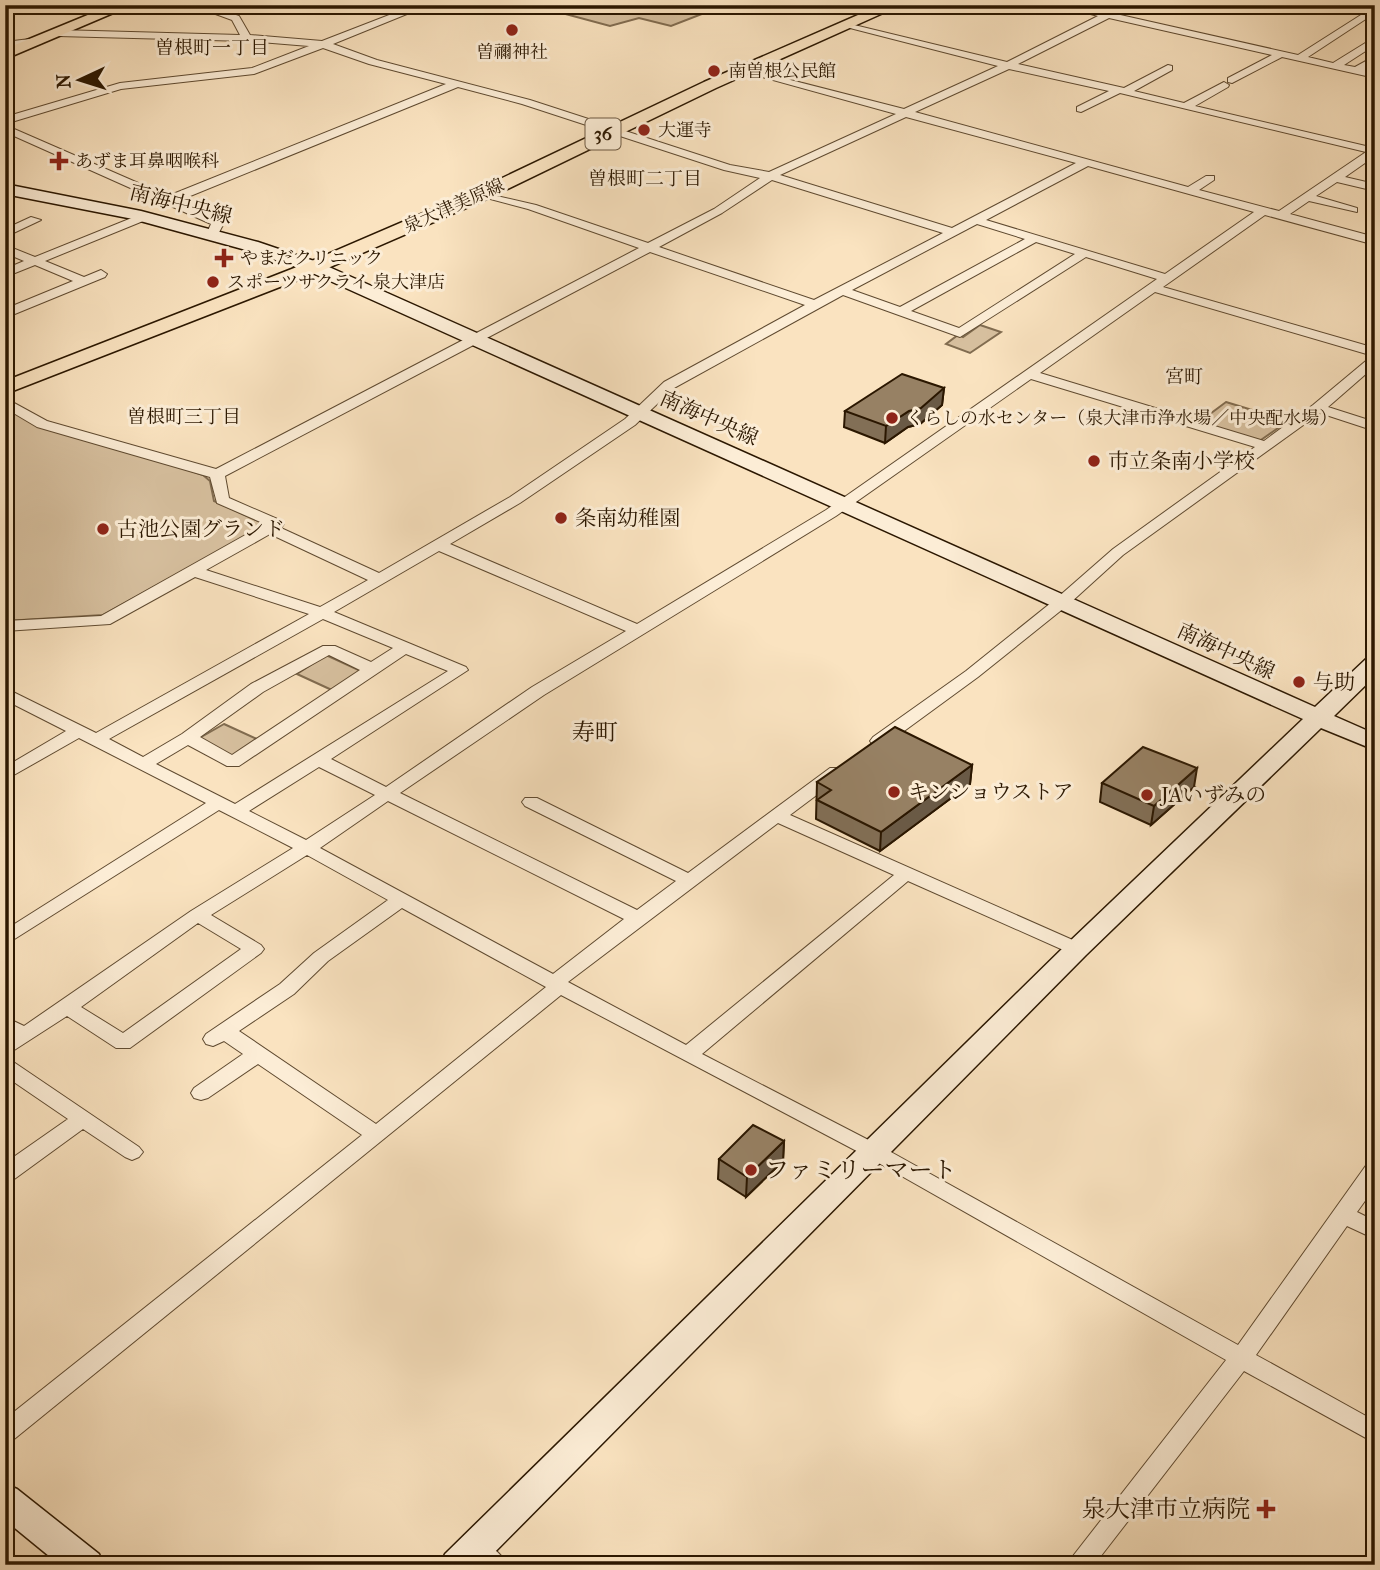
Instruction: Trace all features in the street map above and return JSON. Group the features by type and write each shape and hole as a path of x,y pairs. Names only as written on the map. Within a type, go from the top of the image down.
{"main road":[{"path":"5,55 125,5"},
{"name":"泉大津美原線","path":"7,390 314,267 483,194 613,129 894,5"}],"street":[{"path":"196,5 236,18 247,38"},
{"path":"5,121 120,86 254,71 424,5"},
{"path":"1063,5 1375,75"},
{"path":"7,390 42,424 162,456 217,474 718,211 770,176 1007,65 1126,5"},
{"path":"1300,58 1375,8 1369,5"},
{"path":"849,25 1007,65 1374,150"},
{"path":"58,33 247,38 323,44 373,62 526,102 613,129 647,144 728,168 770,176 953,232"},
{"path":"1335,66 1375,40"},
{"path":"5,45 38,41"},
{"path":"1185,107 1281,54"},
{"path":"1356,71 1375,59"},
{"path":"744,69 1280,216 1371,236"},
{"path":"1081,109 1162,74"},
{"path":"167,201 454,85"},
{"path":"5,128 218,223 212,235"},
{"path":"1280,216 1374,150"},
{"path":"97,739 322,613 515,500 641,413 669,385 842,290 1085,163"},
{"path":"1189,191 1210,178"},
{"path":"1336,178 1375,188"},
{"name":"南海中央線","path":"5,189 144,217 314,267 1375,743"},
{"path":"483,194 532,207 816,305"},
{"path":"1306,197 1353,210"},
{"path":"5,1049 538,691 831,513 1263,211"},
{"path":"5,273 144,217"},
{"path":"5,233 36,219"},
{"path":"975,220 1167,278"},
{"path":"902,311 1035,238"},
{"path":"5,249 84,281"},
{"path":"842,290 960,333 1085,253"},
{"path":"5,314 101,274"},
{"path":"1153,288 1375,352"},
{"path":"5,1433 552,994 563,974 972,674 1063,601 1118,552 1318,408 1375,359"},
{"path":"1031,374 1267,446"},
{"path":"1318,408 1375,427"},
{"path":"5,626 104,621 277,524 222,500 217,474"},
{"path":"269,528 379,579"},
{"path":"436,544 637,630"},
{"path":"5,939 226,808 319,760 460,670 322,613 193,571"},
{"path":"188,738 233,762 405,647"},
{"path":"143,764 188,738 257,688 329,649 372,669"},
{"path":"476,1559 1077,949 1375,663"},
{"path":"5,693 307,848 687,1055 875,1152 1375,1433"},
{"path":"5,775 80,730"},
{"path":"319,760 639,919"},
{"path":"531,802 690,881"},
{"path":"777,816 1077,949"},
{"path":"687,1055 907,873"},
{"path":"377,1135 256,1055 218,1035 287,989 321,957 402,899"},
{"path":"67,1007 123,1043 254,949 200,916"},
{"path":"5,1024 25,1036"},
{"path":"201,1093 256,1055"},
{"path":"5,1066 132,1152"},
{"path":"5,1174 84,1118"},
{"path":"1079,1565 1241,1358 1375,1170"},
{"path":"1343,1214 1375,1231"},
{"path":"5,1499 86,1565"}],"shaded area":[{"path":"532,5 725,5 671,26 639,18 610,26"},
{"path":"980,325 1001,332 970,353 946,344 958,335 963,337"},
{"path":"1226,402 1288,421 1258,442 1198,423"},
{"name":"古池公園グランド","path":"5,407 203,475 210,481 214,501 265,526 103,615 5,621"},
{"path":"326,655 363,672 334,691 297,674"},
{"path":"224,724 259,740 231,758 196,740"}],"building":[{"path":"902,374 944,388 921,408 909,411 886,426 845,411"},
{"name":"キンショウストア","path":"895,727 972,765 881,832 817,800 831,790 817,782"},
{"path":"1143,747 1197,768 1154,806 1102,783"},
{"path":"753,1125 784,1141 747,1177 719,1159"}],"place":[{"name":"曽禰神社","path":"512,30"},
{"name":"南曽根公民館","path":"714,71"},
{"name":"大運寺","path":"644,130"},
{"name":"あずま耳鼻咽喉科","path":"59,161"},
{"name":"やまだクリニック","path":"224,258"},
{"name":"スポーツサクライ 泉大津店","path":"213,282"},
{"name":"くらしの水センター（泉大津市浄水場／中央配水場）","path":"892,418"},
{"name":"市立条南小学校","path":"1094,461"},
{"name":"条南幼稚園","path":"561,518"},
{"name":"古池公園グランド","path":"103,529"},
{"name":"与助","path":"1299,682"},
{"name":"キンショウストア","path":"894,792"},
{"name":"JAいずみの","path":"1147,795"},
{"name":"ファミリーマート","path":"751,1170"},
{"name":"泉大津市立病院","path":"1266,1509"}],"district":[{"name":"曽根町一丁目","path":"212,48"},
{"name":"曽根町二丁目","path":"645,179"},
{"name":"宮町","path":"1184,377"},
{"name":"曽根町三丁目","path":"184,417"},
{"name":"寿町","path":"595,732"}]}
